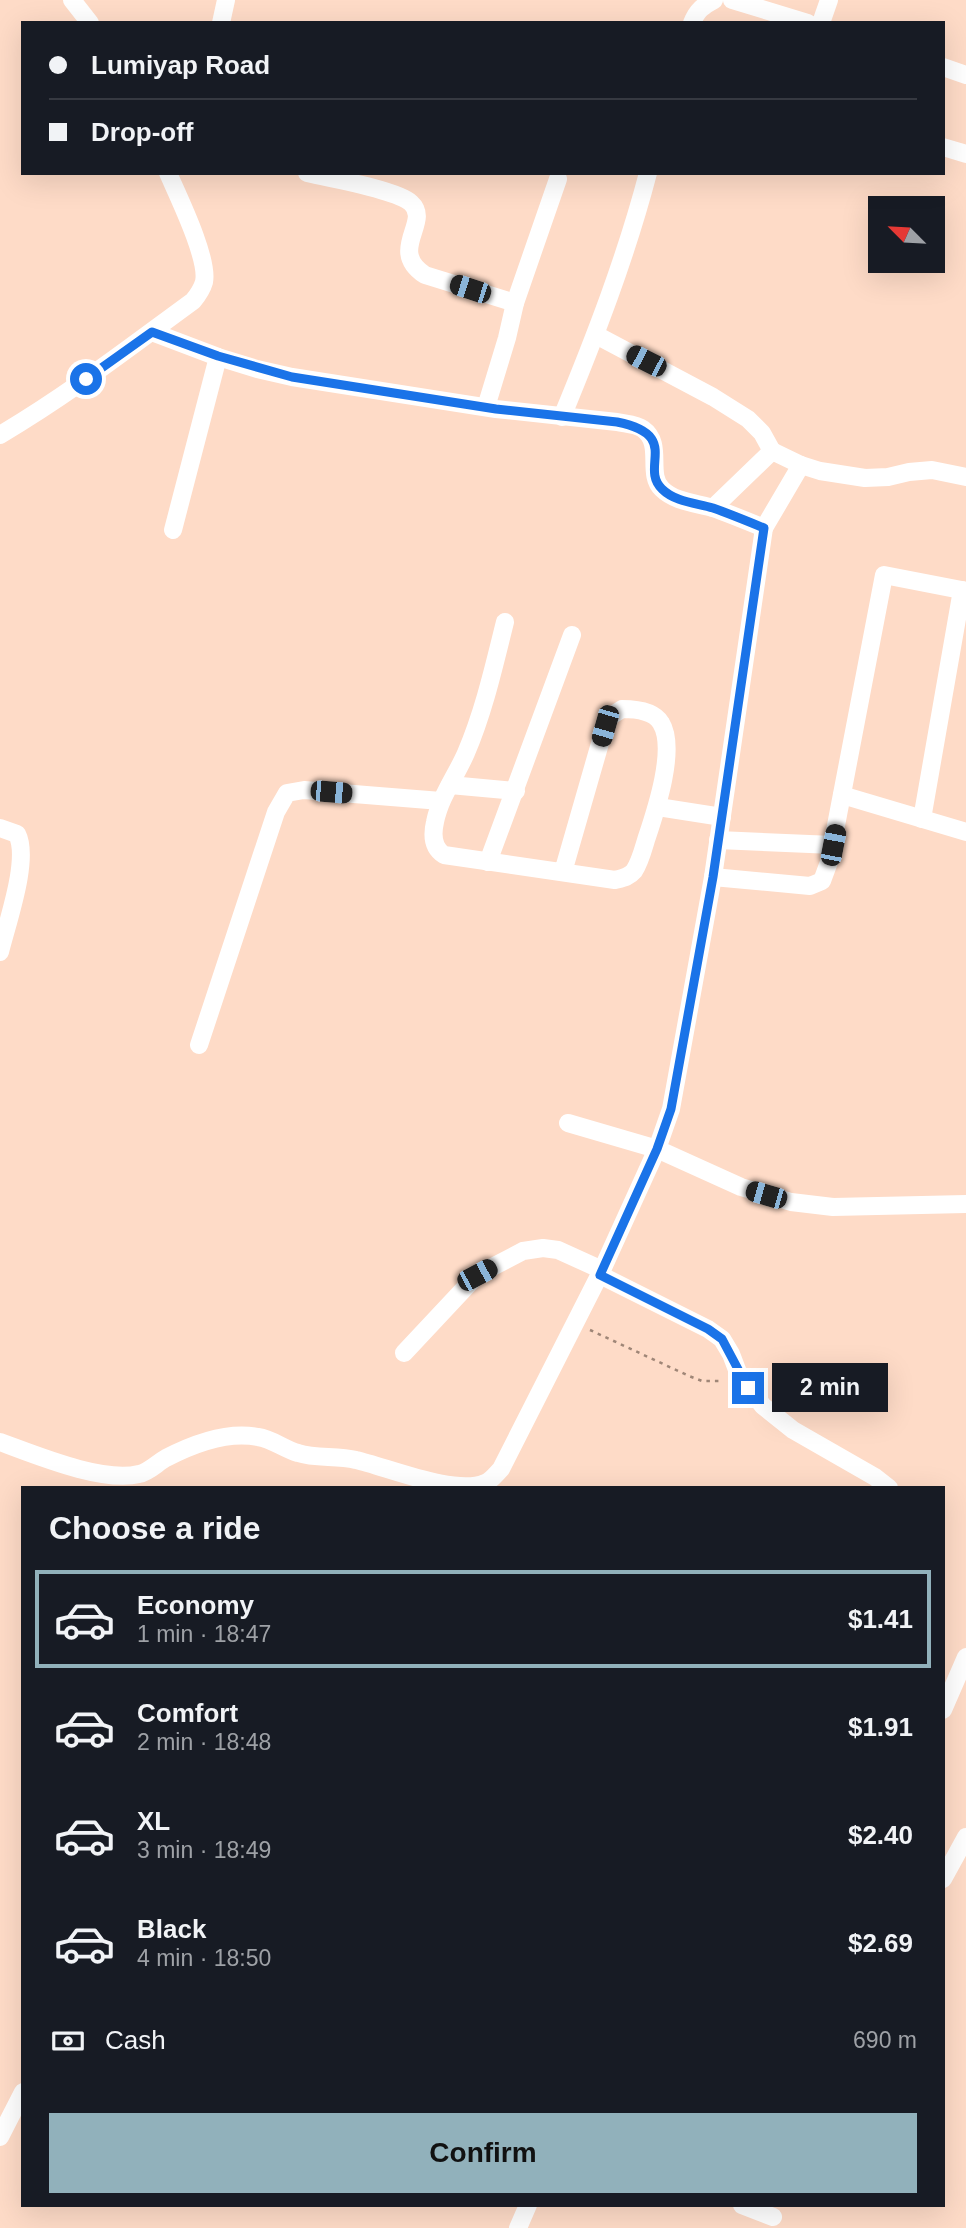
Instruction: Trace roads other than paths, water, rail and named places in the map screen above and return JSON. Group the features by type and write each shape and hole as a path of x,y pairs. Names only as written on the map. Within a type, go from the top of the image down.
{"street":[{"path":"72,0 88,21"},
{"path":"221,21 226,0"},
{"path":"693,21 703,6 714,0"},
{"path":"732,0 801,21"},
{"path":"822,21 829,0"},
{"path":"945,68 966,75"},
{"path":"945,148 966,154"},
{"path":"0,435 45,408 152,332 193,301 201,291 205,280 197,243 169,175"},
{"path":"316,175 365,186 410,201 417,218 408,250 410,261 416,269 425,275 515,303"},
{"path":"562,417 596,335 633,230 647,175"},
{"path":"486,407 515,303 558,179"},
{"path":"152,332 218,356 292,377 486,407 617,422 644,430 650,437 656,454 655,473 658,485 665,492 675,498 713,508 764,528"},
{"path":"596,335 713,397 748,419 762,433 772,451 801,466 866,478 932,470 966,477"},
{"path":"173,530 218,356"},
{"path":"713,508 772,451"},
{"path":"0,1442 61,1463 109,1475 126,1476 143,1473 166,1458 204,1442 235,1436 261,1437 298,1453 354,1459 430,1482 471,1486 486,1483 501,1469 601,1272 657,1149 671,1109 713,877 764,528 801,466"},
{"path":"713,877 818,884 825,876 884,575 964,591 922,819"},
{"path":"505,622 482,712 467,751 441,801 434,824 437,850 444,855 615,880 626,878 635,870 658,807 664,773 665,734 660,721 647,713 622,709 611,716 605,726 563,872"},
{"path":"488,862 572,635"},
{"path":"450,785 516,791"},
{"path":"199,1045 276,812 288,793 304,790 441,801"},
{"path":"842,795 966,832"},
{"path":"658,807 722,817"},
{"path":"0,828 17,834 22,843 22,860 0,952"},
{"path":"718,840 833,845"},
{"path":"568,1123 657,1149 741,1187 791,1202 833,1207 966,1204"},
{"path":"404,1353 477,1275 523,1251 543,1248 558,1250 722,1339 739,1375 763,1406 793,1430 886,1486"},
{"path":"109,1475 122,1486"},
{"path":"945,1705 966,1657"},
{"path":"945,1875 966,1836"},
{"path":"0,2137 21,2095"},
{"path":"518,2228 527,2207"},
{"path":"747,2207 774,2217"}]}
